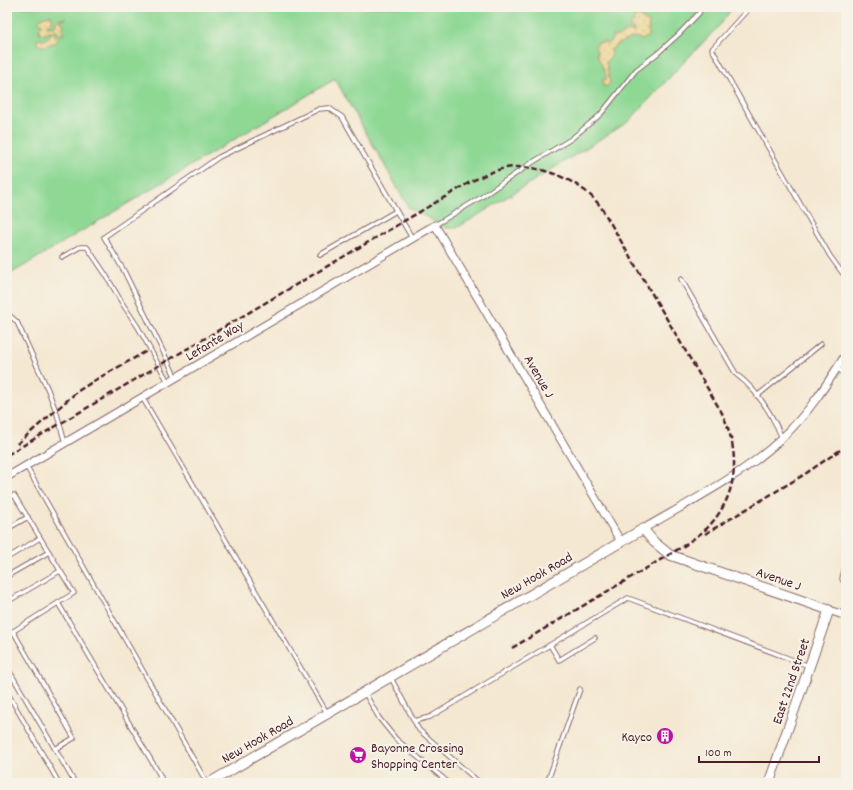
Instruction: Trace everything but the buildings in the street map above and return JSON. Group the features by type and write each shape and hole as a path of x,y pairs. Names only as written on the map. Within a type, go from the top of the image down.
{"street":[{"name":"Lefante Way","path":"7,477 435,225"},
{"name":"Avenue J","path":"435,225 621,542"},
{"name":"New Hook Road","path":"208,783 739,472 762,456 802,418 820,394 846,354"},
{"name":"Avenue J","path":"643,529 654,542 670,554 846,615"},
{"name":"East 22nd Street","path":"769,783 829,610"}],"lane":[{"path":"435,225 480,198 571,139 600,115 636,70 679,34 699,13 702,7"},
{"path":"750,7 712,49 830,256 846,278"},
{"path":"176,378 124,271 104,237 219,157 319,109 329,108 342,117 412,238"},
{"path":"320,256 396,211"},
{"path":"62,257 80,247 87,247 138,327 168,382"},
{"path":"681,279 736,374 748,383 774,420 782,438"},
{"path":"7,313 17,322 53,403 65,443"},
{"path":"757,396 821,344"},
{"path":"837,368 846,375"},
{"path":"142,397 327,714"},
{"path":"26,466 208,783"},
{"path":"7,499 14,495 74,593 7,635"},
{"path":"7,529 28,517"},
{"path":"7,558 40,538"},
{"path":"7,576 49,552"},
{"path":"846,563 842,579 846,586"},
{"path":"7,602 60,571"},
{"path":"414,721 430,717 628,598 810,666"},
{"path":"58,603 161,777 151,783"},
{"path":"13,631 74,738 55,749"},
{"path":"550,645 559,660 595,638"},
{"path":"7,667 75,783"},
{"path":"391,677 419,730 480,783"},
{"path":"547,783 580,689"},
{"path":"7,692 59,783"},
{"path":"364,692 379,718 396,739 449,783"}],"green space":[{"path":"7,7 733,7 720,25 628,122 457,228 447,228 409,208 335,79 7,276"}],"sand":[{"path":"51,15 53,19 46,26 47,27 54,27 58,19 66,18 65,20 61,20 64,25 61,29 64,34 60,34 55,29 53,32 58,39 57,42 45,46 37,44 37,40 46,40 52,32 46,34 40,33 39,28 42,24 38,21 42,17"},
{"path":"640,16 643,20 649,21 648,36 642,40 636,37 626,40 616,45 611,50 612,55 606,62 610,83 606,87 603,86 604,82 602,82 603,79 606,80 606,75 597,55 595,46 597,43 605,42 608,44 613,36 619,36 626,31 634,32 634,30 630,28 631,22 635,22 633,20 634,18"}],"railway":[{"path":"7,455 472,181 489,173 506,168 516,167 537,169 557,175 576,184 587,192 601,207 722,413 728,428 734,459 733,474 725,504 705,530 683,546"},
{"path":"17,444 78,391 147,351"},
{"path":"705,534 805,474 846,446"},
{"path":"512,648 687,544"}],"place":[{"name":"Kayco","path":"665,736"},
{"name":"Bayonne Crossing Shopping Center","path":"358,755"}]}
